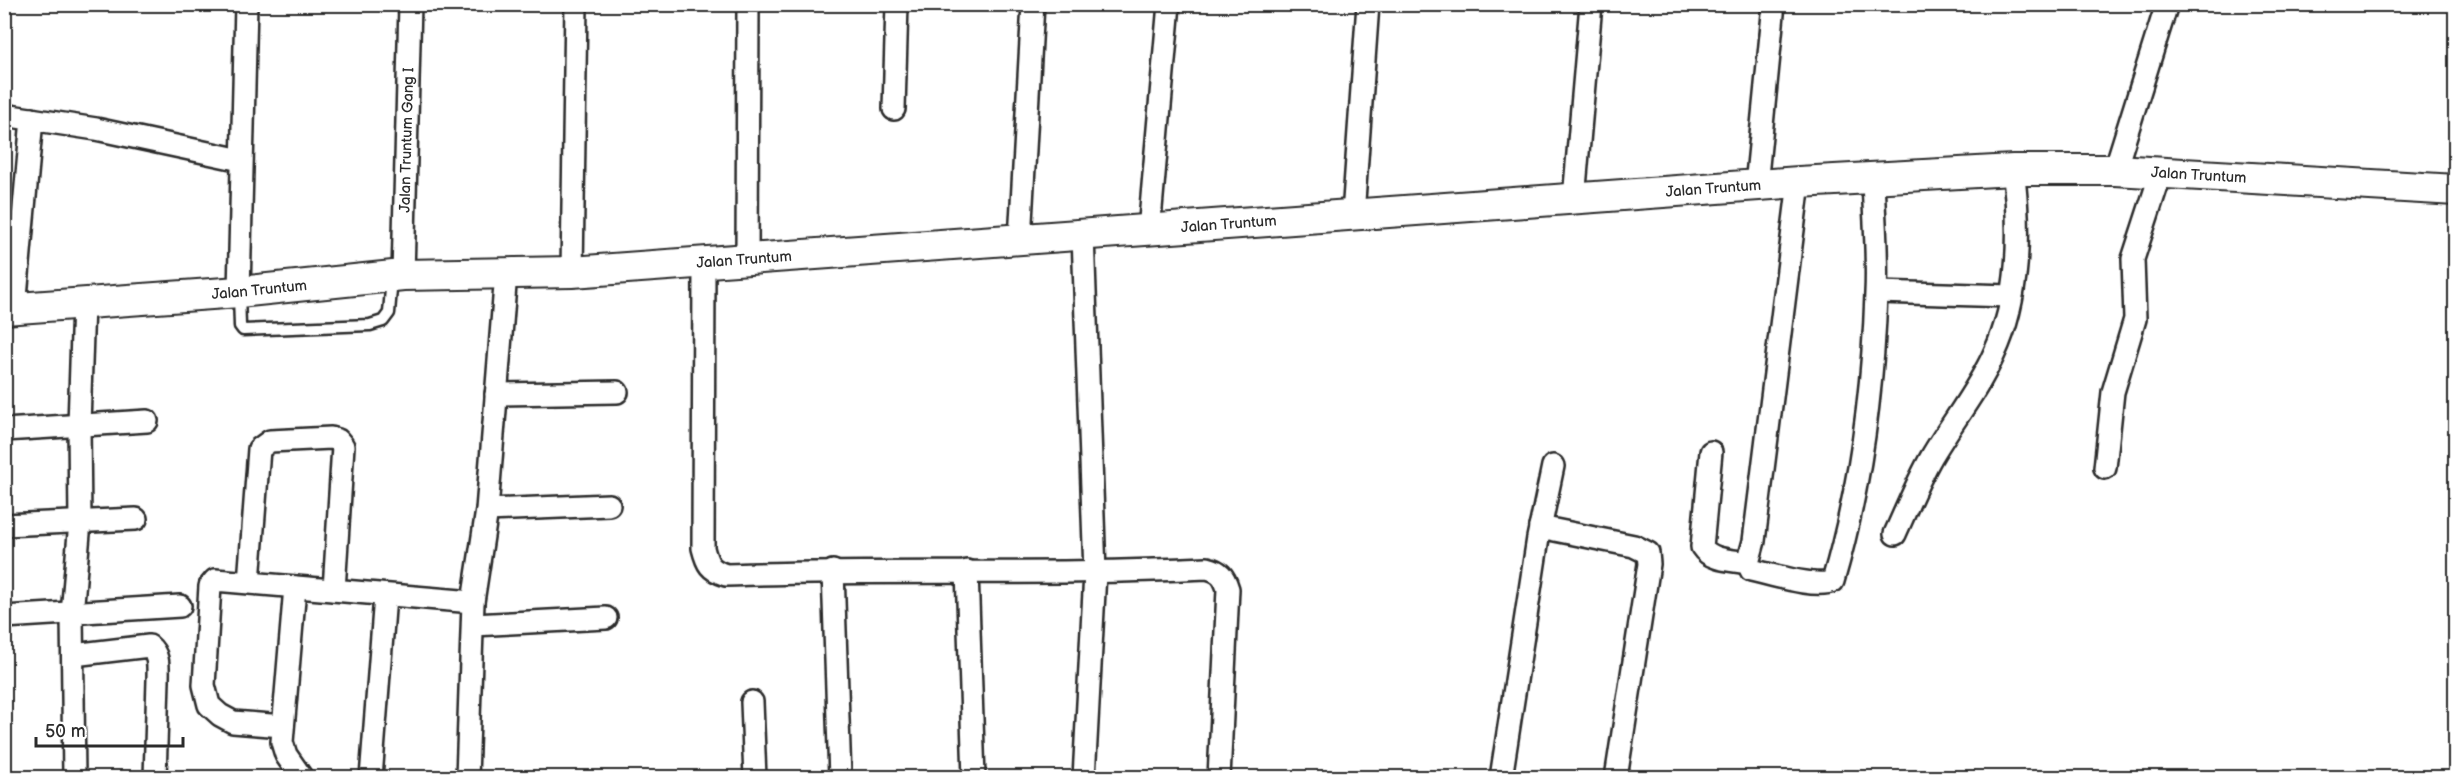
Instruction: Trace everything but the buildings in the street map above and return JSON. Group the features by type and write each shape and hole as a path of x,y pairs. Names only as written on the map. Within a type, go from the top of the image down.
{"street":[{"path":"239,292 246,4"},
{"name":"Jalan Truntum Gang I","path":"398,276 410,4"},
{"path":"572,272 576,4"},
{"path":"747,260 748,4"},
{"path":"894,109 897,4"},
{"path":"1020,240 1033,4"},
{"path":"1149,231 1169,4"},
{"path":"1353,215 1368,4"},
{"path":"1574,199 1591,4"},
{"path":"1756,186 1774,4"},
{"path":"2115,170 2167,4"},
{"path":"4,115 96,129 241,160"},
{"path":"10,309 32,119"},
{"path":"1895,534 1931,458 1994,355 2010,296 2019,242 2019,209 2013,170"},
{"name":"Jalan Truntum","path":"10,309 239,292 398,276 572,272 1799,182 2013,170 2115,170 2456,190"},
{"path":"2105,468 2113,392 2135,319 2133,259 2161,173"},
{"path":"1799,182 1754,541 1748,563 1751,570 1808,582 1833,581 1843,546 1864,431 1876,292 1873,178"},
{"path":"1083,235 1095,573 1084,777"},
{"path":"709,262 709,526 714,550 726,575 833,571 1095,573 1207,568 1222,575 1228,589 1219,777"},
{"path":"467,777 473,602 487,510 506,273"},
{"path":"1876,292 2010,296"},
{"path":"74,777 72,614 80,522 79,425 83,303"},
{"path":"496,394 617,392"},
{"path":"4,430 147,421"},
{"path":"249,582 259,449 270,441 331,438 338,440 343,446 334,590"},
{"path":"1712,452 1702,548 1706,554 1717,558 1748,563"},
{"path":"1501,777 1540,527 1553,466"},
{"path":"487,510 609,506"},
{"path":"4,525 136,519"},
{"path":"1540,527 1634,546 1648,554 1649,564 1616,777"},
{"path":"833,571 840,777"},
{"path":"967,571 974,777"},
{"path":"283,726 233,722 215,710 205,695 210,586 215,580 473,602"},
{"path":"295,587 282,742 286,755 302,777"},
{"path":"370,777 385,596"},
{"path":"4,618 180,606"},
{"path":"473,625 606,618"},
{"path":"73,655 129,646 149,646 154,650 158,673 155,777"},
{"path":"752,702 755,777"}],"lane":[{"path":"239,292 240,326 243,330 370,325 383,321 389,313 398,276"}]}
